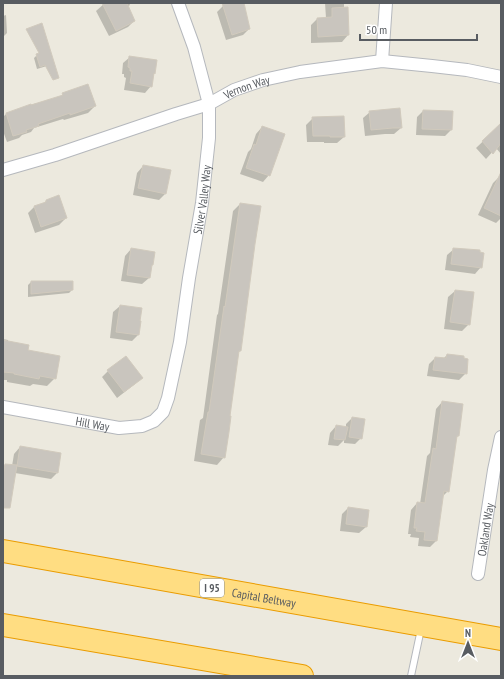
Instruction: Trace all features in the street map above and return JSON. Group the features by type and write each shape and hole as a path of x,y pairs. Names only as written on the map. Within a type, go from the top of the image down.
{"highway":[{"name":"Capital Beltway","path":"3,551 501,639"},
{"path":"3,625 302,676"}],"street":[{"name":"Silver Valley Way","path":"168,398 180,342 202,203 209,138 209,104 194,47 178,3"},
{"path":"382,61 386,3"},
{"name":"Vernon Way","path":"3,170 55,156 209,104 234,90 263,80 300,72 382,61 467,70 501,77"},
{"name":"Hill Way","path":"3,407 119,428 142,426 154,421 163,412 168,398"},
{"name":"Oakland Way","path":"478,574 494,470 501,437"}],"lane":[{"path":"411,676 422,625"}],"building":[{"path":"102,3 127,3 135,21 116,31"},
{"path":"222,3 244,3 250,29 232,35"},
{"path":"348,7 349,35 318,37 317,18 332,17 332,8"},
{"path":"42,23 59,78 53,80 45,65 40,67 36,54 39,53 26,29"},
{"path":"129,56 157,60 152,87 130,83 132,71 130,71 130,68 128,67"},
{"path":"88,84 96,106 38,124 39,126 26,130 27,132 13,136 6,113 63,95 62,93"},
{"path":"400,108 402,128 371,130 369,111"},
{"path":"423,110 453,111 452,130 422,129"},
{"path":"344,116 345,137 313,136 312,117"},
{"path":"501,123 501,143 493,154 482,141"},
{"path":"262,126 285,134 270,176 246,168"},
{"path":"143,165 171,170 166,194 138,188"},
{"path":"501,172 501,216 484,208"},
{"path":"59,195 67,218 41,227 34,206"},
{"path":"240,203 261,206 241,351 239,351 225,458 201,454 209,412"},
{"path":"131,248 155,252 150,278 127,275"},
{"path":"453,248 480,250 480,252 484,253 482,268 451,264"},
{"path":"31,281 73,281 73,290 31,294"},
{"path":"455,290 474,292 470,325 450,322"},
{"path":"120,305 142,308 139,335 116,332"},
{"path":"3,340 29,345 28,350 60,356 56,379 40,376 39,379 3,372"},
{"path":"447,354 464,356 464,358 468,359 467,374 433,370 435,357 446,358"},
{"path":"126,356 143,378 124,392 107,370"},
{"path":"442,401 463,404 459,436 457,436 449,492 444,491 437,541 424,540 425,532 416,531 417,528 414,528 417,502 425,503 433,448 436,449"},
{"path":"352,417 365,419 362,439 349,437"},
{"path":"336,425 348,427 345,440 334,439"},
{"path":"20,446 61,453 58,473 17,466"},
{"path":"5,464 17,465 10,508 3,508 3,477"},
{"path":"348,507 369,510 367,527 346,524"}]}
